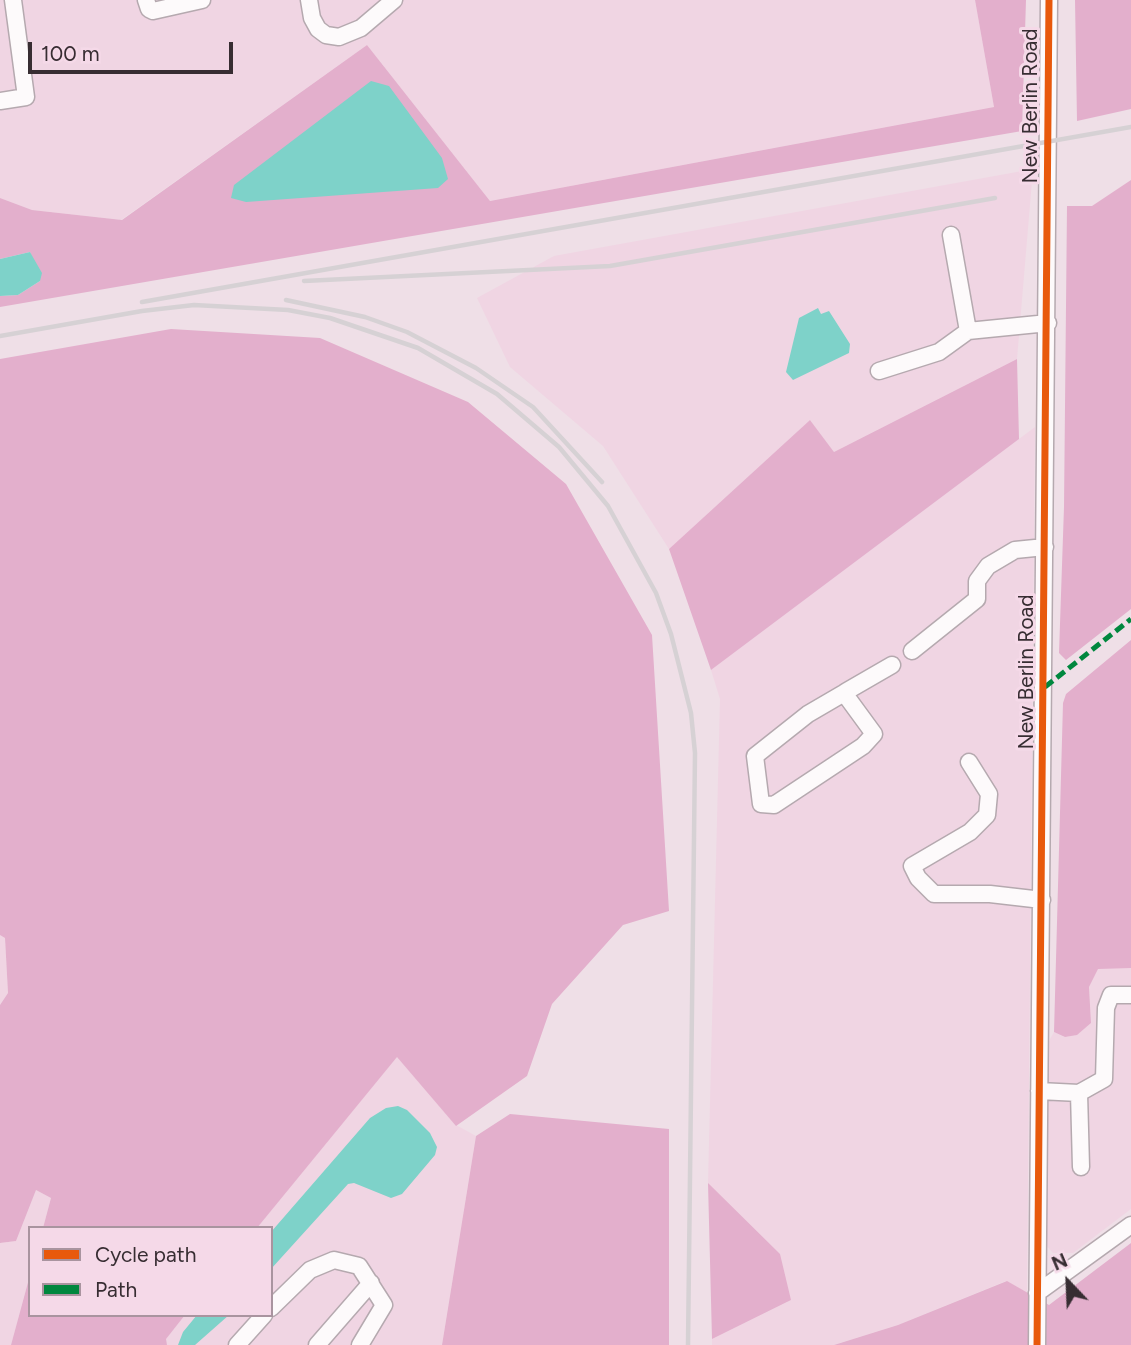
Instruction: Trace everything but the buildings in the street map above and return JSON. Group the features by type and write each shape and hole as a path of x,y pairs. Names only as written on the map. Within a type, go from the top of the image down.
{"street":[{"path":"0,102 26,97 13,0"},
{"path":"146,0 149,9 153,11 202,0"},
{"path":"309,0 312,18 318,29 326,35 339,37 361,28 394,0"},
{"name":"New Berlin Road","path":"1037,1345 1049,0"},
{"path":"951,235 968,331"},
{"path":"879,371 939,352 968,331 1048,323"},
{"path":"912,651 977,599 977,581 988,566 1015,550 1045,547"},
{"path":"844,693 874,734 863,746 774,805 761,803 755,756 808,714 844,693 892,665"},
{"path":"969,762 989,794 988,815 970,832 912,866 918,878 934,894 990,894 1042,900"},
{"path":"1039,1091 1079,1093 1104,1079 1106,1008 1111,995 1131,995"},
{"path":"1079,1093 1081,1167"},
{"path":"1037,1293 1131,1225"},
{"path":"273,1306 310,1270 334,1260 359,1266 384,1305 360,1345"},
{"path":"317,1345 371,1283"},
{"path":"237,1345 262,1317"}],"shaded area":[{"path":"0,0 975,0 994,107 490,201 367,45 121,220 32,210 0,198"},
{"path":"975,0 1026,0 1022,131 0,307 0,296 18,295 40,281 30,252 0,259 0,198 32,210 122,220 367,45 490,201 994,107"},
{"path":"1075,0 1131,0 1131,109 1077,121"},
{"path":"371,81 389,86 442,158 448,179 438,188 246,202 231,198 234,185"},
{"path":"1033,169 1017,359 834,452 810,420 669,549 603,446 510,367 477,298 554,256"},
{"path":"1131,180 1131,609 1066,660 1059,653 1064,507 1067,206 1092,206"},
{"path":"30,252 42,273 40,281 18,295 0,296 0,259"},
{"path":"818,308 821,314 829,311 850,344 849,353 793,380 786,372 799,318"},
{"path":"171,329 320,338 468,402 566,484 652,635 669,911 623,925 552,1004 527,1076 456,1126 397,1057 259,1226 44,1226 51,1198 36,1190 16,1241 0,1243 0,1005 8,993 5,938 0,935 0,359"},
{"path":"1017,359 1019,439 711,670 669,549 810,420 834,452"},
{"path":"1035,427 1027,1293 1006,1281 898,1325 834,1345 712,1345 712,1339 791,1300 708,1183 720,699 711,670"},
{"path":"1131,640 1131,968 1098,969 1089,987 1091,1023 1077,1035 1065,1037 1054,1032 1063,703 1066,694"},
{"path":"0,935 5,938 8,993 0,1005"},
{"path":"1098,968 1131,968 1131,1209 1073,1253 1053,1253 1044,1243 1045,1048 1054,1032 1065,1037 1076,1035 1091,1023 1089,987"},
{"path":"397,1056 456,1125 476,1136 442,1345 167,1345 165,1339 183,1317 273,1317 273,1226 259,1226"},
{"path":"398,1106 407,1110 430,1133 437,1147 435,1155 402,1194 391,1198 354,1183 348,1184 273,1267 273,1230 370,1118 386,1108"},
{"path":"510,1114 669,1129 669,1345 442,1345 476,1136"},
{"path":"708,1183 780,1254 791,1300 712,1339"},
{"path":"36,1190 51,1198 44,1226 28,1226 28,1282 11,1345 0,1345 0,1243 16,1241"},
{"path":"1131,1243 1131,1345 834,1345 898,1325 1007,1281 1049,1305"},
{"path":"28,1282 28,1317 183,1317 166,1339 167,1345 11,1345"},
{"path":"195,1317 227,1317 195,1345 178,1345 183,1332"}],"railway":[{"path":"142,302 1131,127"},
{"path":"304,281 610,266 995,198"},
{"path":"286,300 365,317 407,332 476,368 533,407 602,482"},
{"path":"0,336 142,311 194,305 288,310 330,318 418,348 497,394 559,447 608,506 656,593 671,634 691,713 695,753 688,1345"}],"marked path":[{"path":"1045,687 1131,619"}],"cycle path":[{"path":"1037,1345 1049,0"}]}
